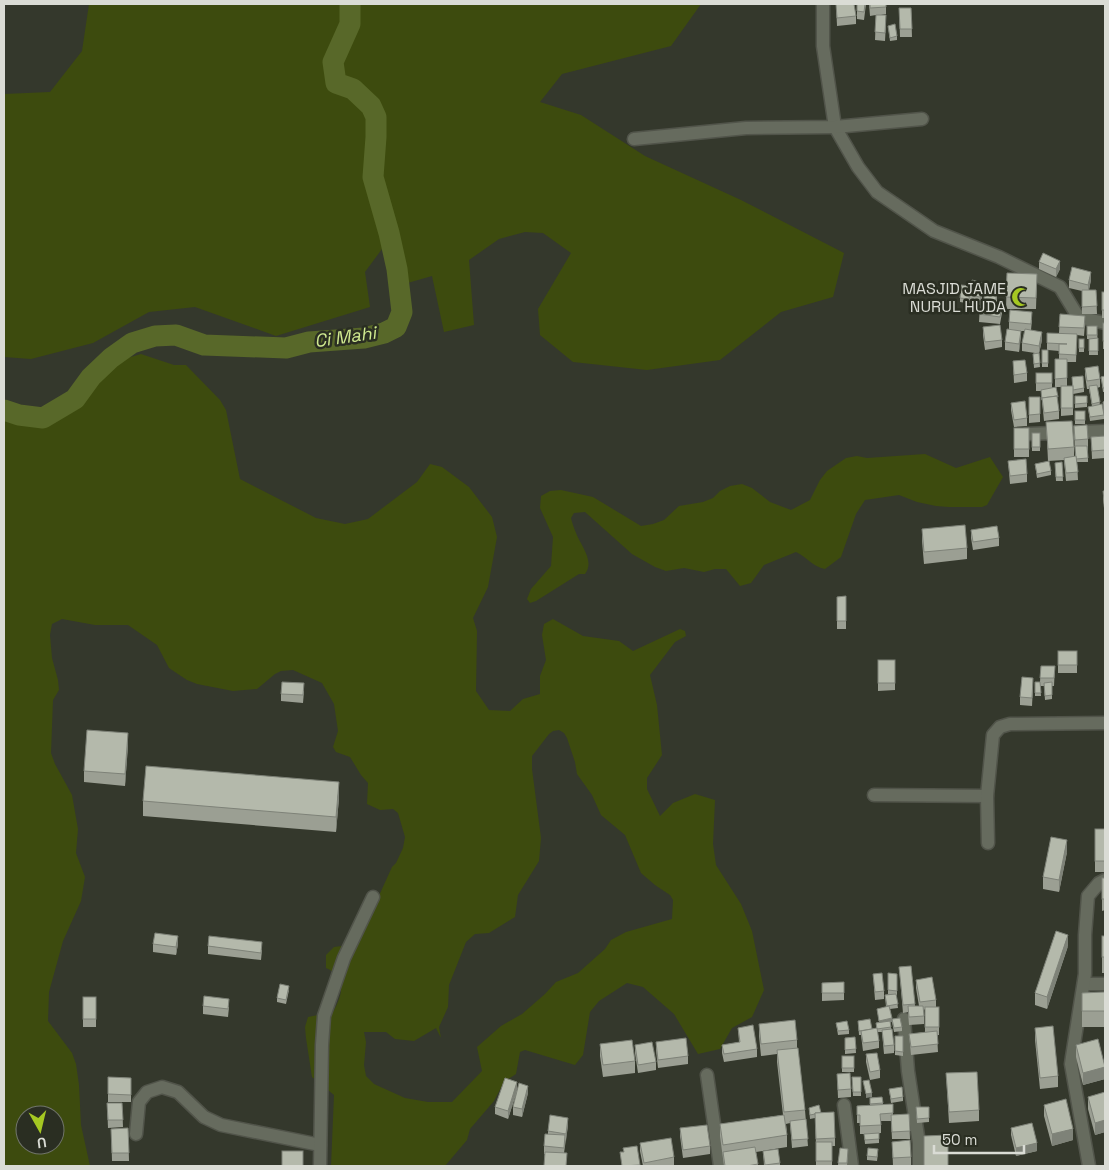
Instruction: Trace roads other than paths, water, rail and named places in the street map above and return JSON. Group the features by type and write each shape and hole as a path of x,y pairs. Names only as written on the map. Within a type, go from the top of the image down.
{"street":[{"path":"823,4 823,46 835,127 858,167 877,192 934,231 999,257 1060,287 1077,315 1086,319 1105,322"},
{"path":"634,138 746,128 835,127 922,119"},
{"path":"1027,434 1105,431"},
{"path":"988,843 987,796 993,735 1000,728 1010,724 1105,723"},
{"path":"874,795 987,796"},
{"path":"1089,1166 1072,1064 1085,974 1088,896 1099,883 1105,880"},
{"path":"320,1166 324,1016 344,958 373,897"},
{"path":"1084,984 1105,984"},
{"path":"904,1019 908,1070 919,1143 920,1166"},
{"path":"707,1074 720,1166"},
{"path":"136,1134 138,1102 147,1092 162,1087 178,1092 204,1117 221,1125 320,1145"},
{"path":"844,1105 852,1166"}],"waterway":[{"name":"Ci Mahi","path":"4,410 19,415 43,418 75,399 91,377 111,358 132,343 155,336 176,335 204,345 286,348 309,342 364,338 384,333 396,327 402,312 397,269 373,177 376,117 371,106 353,89 336,83 333,62 350,24 350,4"}],"place":[{"name":"MASJID JAME NURUL HUDA","path":"1021,297"}]}
